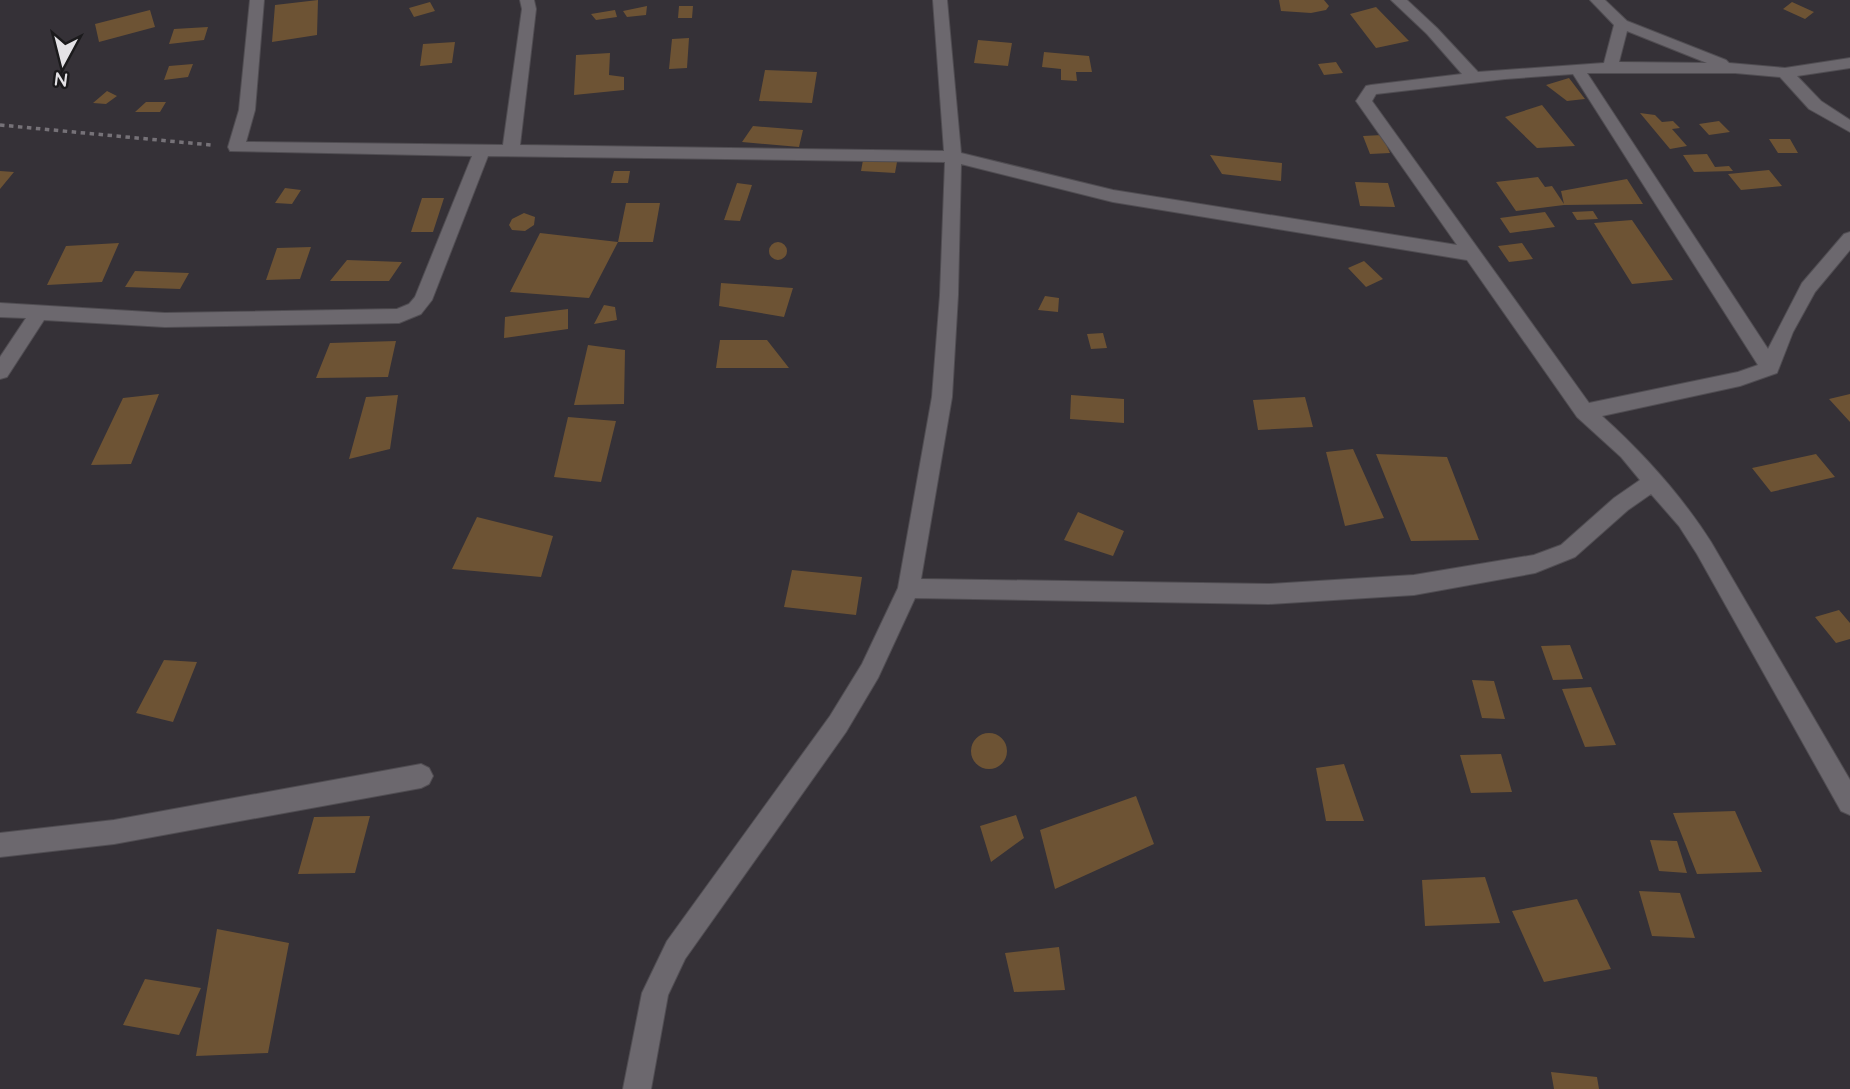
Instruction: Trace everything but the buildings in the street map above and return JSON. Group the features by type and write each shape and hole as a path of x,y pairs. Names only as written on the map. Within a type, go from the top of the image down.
{"street":[{"path":"257,0 247,110 236,147 953,157 1113,196 1471,254"},
{"path":"511,150 527,0"},
{"path":"636,1089 655,993 676,950 838,724 870,671 909,588 942,397 949,295 953,157 940,0"},
{"path":"1398,0 1432,31 1474,78"},
{"path":"1597,0 1622,24 1735,68"},
{"path":"1611,67 1622,24"},
{"path":"1850,63 1784,73 1735,68 1577,69 1371,90 1364,101 1584,412 1628,451 1686,520 1850,803"},
{"path":"1577,69 1770,368"},
{"path":"1784,73 1815,105 1850,127"},
{"path":"0,310 164,320 399,316 410,312 423,300 483,149"},
{"path":"1584,412 1740,379 1770,368 1784,332 1808,288 1850,238"},
{"path":"0,372 39,313"},
{"path":"909,588 1269,594 1414,585 1535,564 1568,551 1621,504 1653,482"},
{"path":"0,845 114,832 421,776"}],"path":[{"path":"0,125 236,147"}]}
